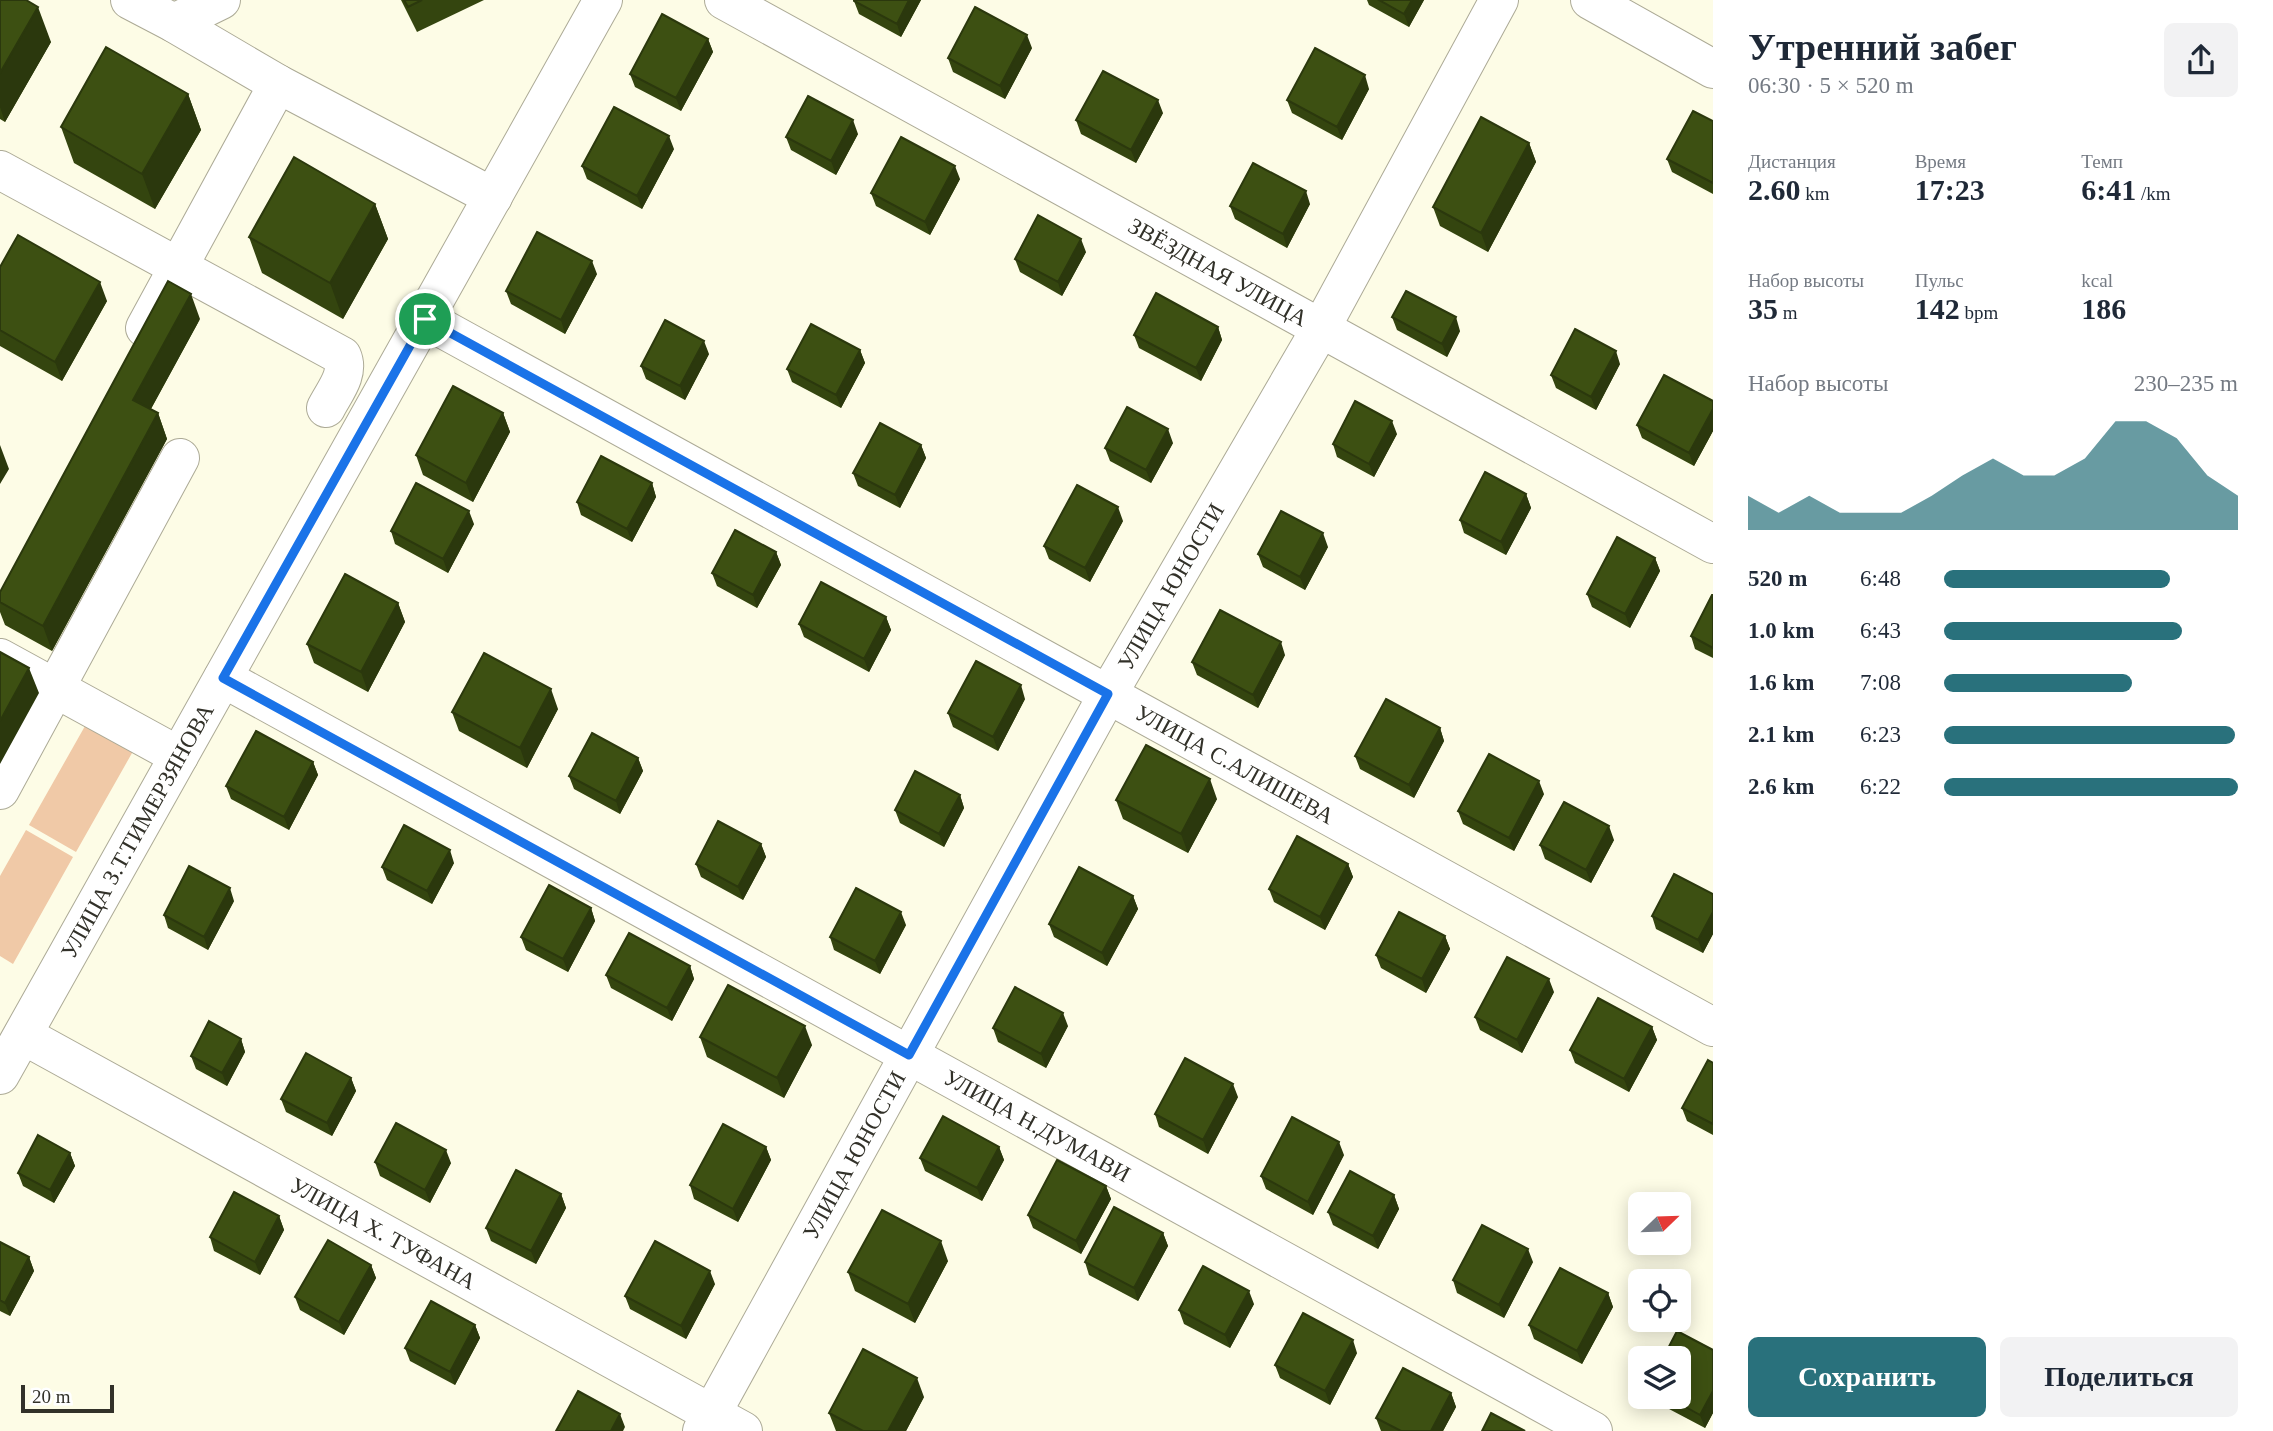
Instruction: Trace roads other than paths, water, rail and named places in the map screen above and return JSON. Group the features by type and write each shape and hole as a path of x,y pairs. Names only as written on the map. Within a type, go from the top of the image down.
{"street":[{"path":"130,0 278,84 493,197"},
{"path":"174,23 221,0"},
{"name":"УЛИЦА З.Т.ТИМЕРЗЯНОВА","path":"0,1075 603,0"},
{"name":"ЗВЁЗДНАЯ УЛИЦА","path":"724,0 1713,544"},
{"name":"УЛИЦА ЮНОСТИ","path":"719,1425 909,1055 1108,694 1321,328 1499,0"},
{"path":"1590,0 1713,69"},
{"path":"126,364 278,84"},
{"path":"0,170 342,356 345,365 342,377 326,408"},
{"name":"УЛИЦА С.АЛИШЕВА","path":"425,319 1713,1027"},
{"path":"0,790 180,458"},
{"path":"0,659 179,756"},
{"name":"УЛИЦА Н.ДУМАВИ","path":"223,678 1593,1431"},
{"name":"УЛИЦА Х. ТУФАНА","path":"23,1035 719,1425"}]}
